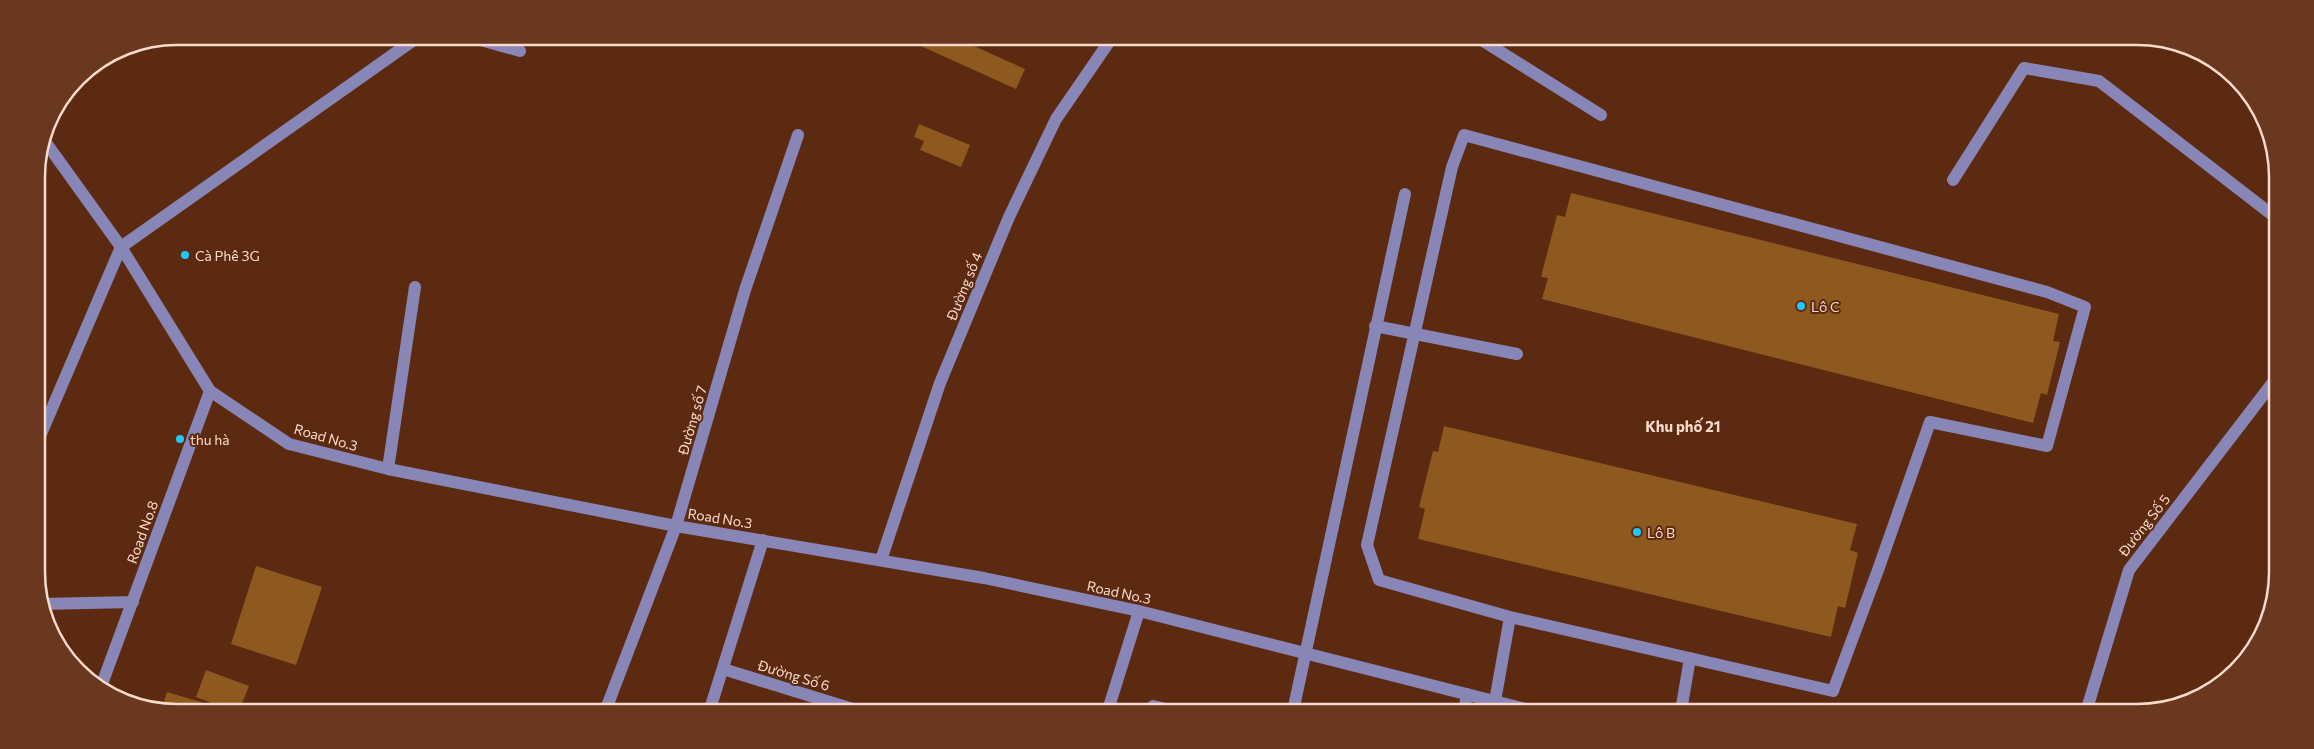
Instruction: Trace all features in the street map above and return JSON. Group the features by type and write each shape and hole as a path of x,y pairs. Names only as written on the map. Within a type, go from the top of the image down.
{"street":[{"path":"45,425 121,247 407,45"},
{"path":"499,45 520,51"},
{"name":"Đường số 4","path":"881,560 940,383 1009,217 1056,120 1106,45"},
{"path":"1490,45 1601,115"},
{"path":"1953,180 2024,68 2099,81 2269,211"},
{"name":"Đường số 7","path":"608,704 676,526 745,290 798,135"},
{"path":"1464,135 2047,292 2085,307 2047,446 1930,422 1833,691 1510,618 1379,580 1367,545 1452,167 1464,135"},
{"name":"Road No.3","path":"48,146 121,247 210,391 288,444 388,469 676,526 984,578 1139,611 1503,704"},
{"path":"1294,704 1405,194"},
{"path":"388,469 415,287"},
{"path":"1375,326 1518,354"},
{"name":"Đường Số 5","path":"2088,704 2129,570 2269,388"},
{"name":"Road No.8","path":"103,681 210,391"},
{"path":"712,704 764,540"},
{"path":"49,604 133,602"},
{"path":"1110,704 1139,611"},
{"path":"1495,702 1510,618"},
{"path":"1682,704 1690,658"},
{"name":"Đường Số 6","path":"723,668 837,704"},
{"path":"1465,704 1467,694"}],"building":[{"path":"919,45 972,45 1025,69 1016,89"},
{"path":"919,124 970,145 961,167 920,150 924,141 914,137"},
{"name":"Lô C","path":"1571,193 2059,314 2053,341 2060,342 2047,395 2041,393 2033,423 1542,299 1548,278 1541,277 1557,215 1565,217"},
{"name":"Lô B","path":"1444,426 1857,524 1850,550 1858,553 1845,608 1838,606 1831,637 1418,539 1425,509 1419,507 1433,451 1438,452"},
{"path":"256,566 322,587 296,665 231,644"},
{"path":"206,670 249,686 242,704 214,704 196,697"},
{"path":"167,692 204,703 204,704 163,703"}],"place":[{"name":"Cà Phê 3G","path":"185,255"},
{"name":"Lô C","path":"1801,306"},
{"name":"thu hà","path":"180,439"},
{"name":"Lô B","path":"1637,532"}],"district":[{"name":"Khu phố 21","path":"1683,426"}]}
